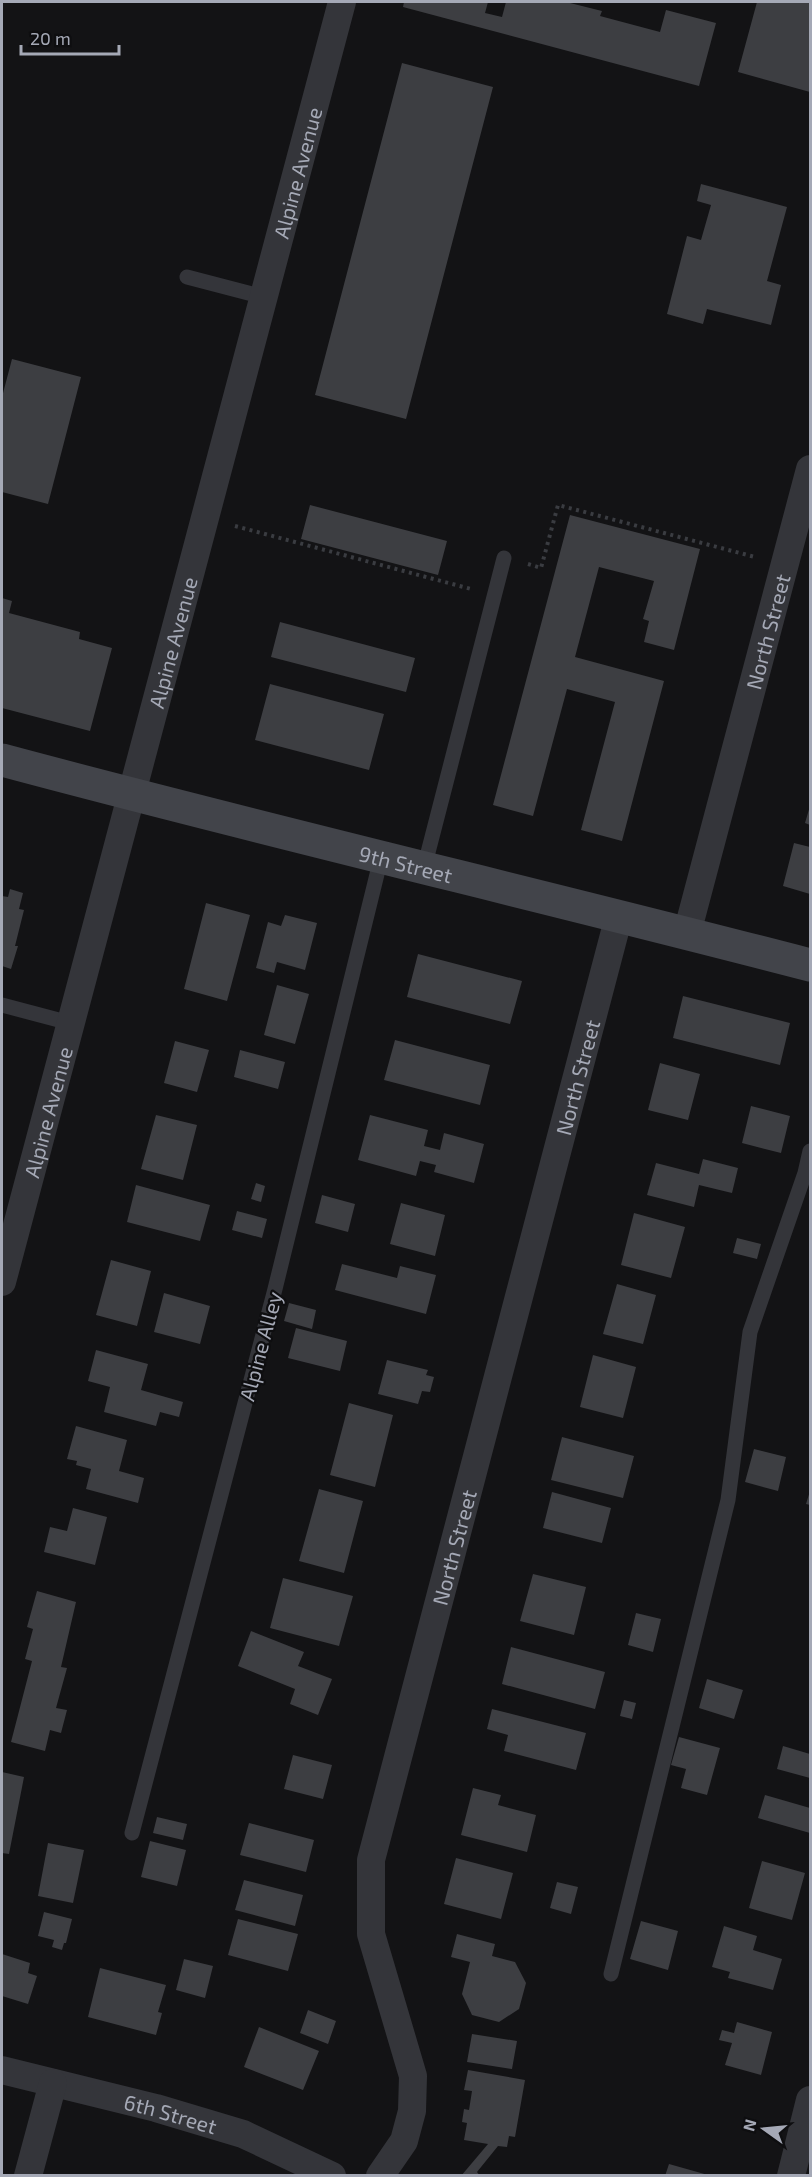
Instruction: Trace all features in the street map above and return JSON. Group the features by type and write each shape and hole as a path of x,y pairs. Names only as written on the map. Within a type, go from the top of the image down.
{"street":[{"name":"Alpine Avenue","path":"2,1282 9,1222 70,1023 342,2"},
{"name":"North Street","path":"687,933 810,468"},
{"name":"9th Street","path":"2,760 131,795 810,965"},
{"name":"North Street","path":"380,2175 404,2141 412,2111 412,2076 371,1934 371,1860 619,916"},
{"name":"6th Street","path":"2,2070 156,2108 243,2134 332,2175"},
{"path":"28,2175 53,2083"},
{"path":"791,2175 810,2100"}],"lane":[{"path":"187,277 264,297"},
{"path":"424,868 504,558"},
{"name":"Alpine Alley","path":"132,1833 275,1289 381,858"},
{"path":"2,1005 70,1023"},
{"path":"610,1974 728,1500 750,1332 806,1173 810,1151"}],"path":[{"path":"504,558 541,568 558,505 784,565"},
{"path":"205,518 346,553 494,594"}],"building":[{"path":"404,2 488,2 485,13 502,17 506,2 566,2 602,11 600,16 660,32 666,10 716,23 699,86 403,7"},
{"path":"757,2 810,2 810,92 738,72"},
{"path":"402,63 493,87 406,419 315,395"},
{"path":"701,184 787,207 767,281 781,285 771,325 707,309 703,324 667,314 687,236 701,240 711,205 697,201"},
{"path":"12,359 81,377 48,504 2,492 2,397"},
{"path":"310,505 447,541 438,575 301,539"},
{"path":"570,515 700,549 674,650 644,642 649,621 643,619 654,581 599,567 575,657 664,681 622,841 581,830 615,702 567,689 533,816 493,805"},
{"path":"2,598 12,601 9,613 80,632 79,639 112,648 90,731 2,708"},
{"path":"280,622 415,658 406,692 271,657"},
{"path":"270,684 384,714 369,770 255,740"},
{"path":"810,806 810,825 805,823"},
{"path":"794,843 810,847 810,894 783,886"},
{"path":"10,889 23,893 19,909 24,910 15,946 18,946 11,969 2,966 2,896 8,897"},
{"path":"206,903 250,915 227,1001 184,989"},
{"path":"285,915 317,923 305,970 277,962 274,973 256,968 268,922 281,926"},
{"path":"418,954 522,981 510,1024 407,997"},
{"path":"277,985 309,994 295,1044 264,1035"},
{"path":"683,996 790,1023 780,1065 673,1038"},
{"path":"395,1040 490,1065 480,1105 384,1080"},
{"path":"175,1041 209,1050 197,1092 164,1083"},
{"path":"240,1050 285,1062 278,1089 234,1077"},
{"path":"660,1063 700,1074 688,1120 648,1110"},
{"path":"751,1106 790,1116 781,1153 742,1143"},
{"path":"156,1115 197,1125 183,1180 141,1169"},
{"path":"370,1115 428,1130 424,1146 440,1150 444,1133 484,1144 474,1183 434,1172 436,1165 420,1161 416,1176 358,1160"},
{"path":"703,1159 738,1168 732,1193 699,1185 694,1207 647,1195 656,1163 699,1174"},
{"path":"256,1183 265,1186 261,1202 251,1199"},
{"path":"136,1185 210,1205 200,1241 127,1222"},
{"path":"322,1195 355,1204 348,1232 315,1223"},
{"path":"401,1203 445,1215 435,1256 390,1244"},
{"path":"237,1211 267,1219 262,1238 232,1230"},
{"path":"634,1213 685,1227 671,1278 621,1265"},
{"path":"737,1238 761,1244 757,1259 733,1253"},
{"path":"111,1260 151,1271 137,1326 96,1315"},
{"path":"342,1264 397,1278 400,1266 436,1275 426,1314 335,1290"},
{"path":"617,1284 656,1295 643,1344 603,1334"},
{"path":"164,1293 210,1306 200,1344 154,1332"},
{"path":"289,1303 316,1310 312,1329 284,1321"},
{"path":"296,1328 347,1341 340,1371 288,1358"},
{"path":"96,1350 148,1364 141,1390 183,1402 179,1417 160,1412 156,1426 104,1412 110,1387 88,1381"},
{"path":"593,1355 636,1367 623,1418 580,1407"},
{"path":"387,1360 428,1370 426,1375 434,1377 430,1392 422,1391 418,1404 378,1394"},
{"path":"349,1403 393,1415 375,1487 330,1475"},
{"path":"76,1426 127,1440 119,1471 144,1478 138,1503 86,1489 91,1469 76,1465 77,1461 67,1459"},
{"path":"562,1437 634,1456 623,1498 551,1480"},
{"path":"754,1449 786,1457 778,1491 745,1482"},
{"path":"319,1489 363,1501 344,1573 299,1561"},
{"path":"810,1491 810,1505 806,1504"},
{"path":"552,1492 611,1508 602,1543 543,1528"},
{"path":"73,1508 107,1517 95,1565 44,1552 50,1527 67,1531"},
{"path":"533,1574 586,1587 574,1635 520,1621"},
{"path":"283,1578 353,1596 339,1646 270,1628"},
{"path":"37,1591 76,1602 61,1667 67,1668 56,1708 67,1710 61,1733 50,1730 45,1751 11,1742 32,1661 25,1659 33,1629 27,1627"},
{"path":"636,1613 661,1619 653,1652 628,1645"},
{"path":"251,1631 304,1652 298,1666 332,1679 318,1715 290,1704 295,1689 238,1666"},
{"path":"511,1647 605,1672 595,1709 502,1684"},
{"path":"707,1679 743,1690 734,1719 699,1708"},
{"path":"624,1700 636,1703 632,1719 620,1716"},
{"path":"492,1709 586,1733 576,1770 504,1751 508,1735 487,1729"},
{"path":"679,1737 720,1748 707,1795 681,1788 686,1769 671,1765"},
{"path":"783,1746 810,1754 810,1778 777,1769"},
{"path":"293,1755 332,1765 323,1799 284,1789"},
{"path":"2,1772 24,1777 9,1854 2,1853"},
{"path":"473,1788 501,1795 498,1805 536,1815 527,1852 461,1835"},
{"path":"765,1795 810,1808 810,1833 758,1818"},
{"path":"157,1817 187,1824 183,1840 153,1833"},
{"path":"249,1823 314,1840 306,1872 240,1855"},
{"path":"150,1841 186,1850 177,1886 141,1877"},
{"path":"48,1843 84,1850 73,1903 38,1896"},
{"path":"456,1858 513,1873 501,1919 444,1904"},
{"path":"762,1861 805,1873 792,1920 749,1908"},
{"path":"244,1880 303,1895 295,1926 235,1910"},
{"path":"557,1882 578,1887 571,1914 550,1908"},
{"path":"44,1912 72,1919 62,1950 52,1947 54,1940 38,1936"},
{"path":"238,1919 298,1934 288,1971 228,1955"},
{"path":"641,1921 678,1931 668,1970 630,1959"},
{"path":"724,1926 757,1936 753,1950 782,1959 773,1990 728,1978 730,1972 712,1967"},
{"path":"457,1934 495,1944 492,1956 515,1962 526,1983 519,2009 499,2022 472,2015 462,1994 470,1962 451,1957"},
{"path":"2,1954 30,1963 28,1973 37,1976 28,2004 2,1996"},
{"path":"184,1959 213,1966 205,1998 176,1990"},
{"path":"100,1968 166,1985 158,2012 162,2013 156,2035 88,2017"},
{"path":"308,2010 336,2021 328,2044 300,2033"},
{"path":"737,2022 772,2032 761,2075 725,2065 732,2043 719,2040 722,2030 734,2033"},
{"path":"259,2027 319,2051 303,2090 244,2067"},
{"path":"472,2034 517,2041 512,2069 467,2062"},
{"path":"468,2070 525,2080 515,2137 509,2136 507,2147 498,2146 477,2172 480,2176 461,2176 488,2144 464,2140 467,2123 462,2122 464,2109 469,2110 472,2091 464,2090"},
{"path":"669,2164 708,2175 708,2176 665,2176"}]}
